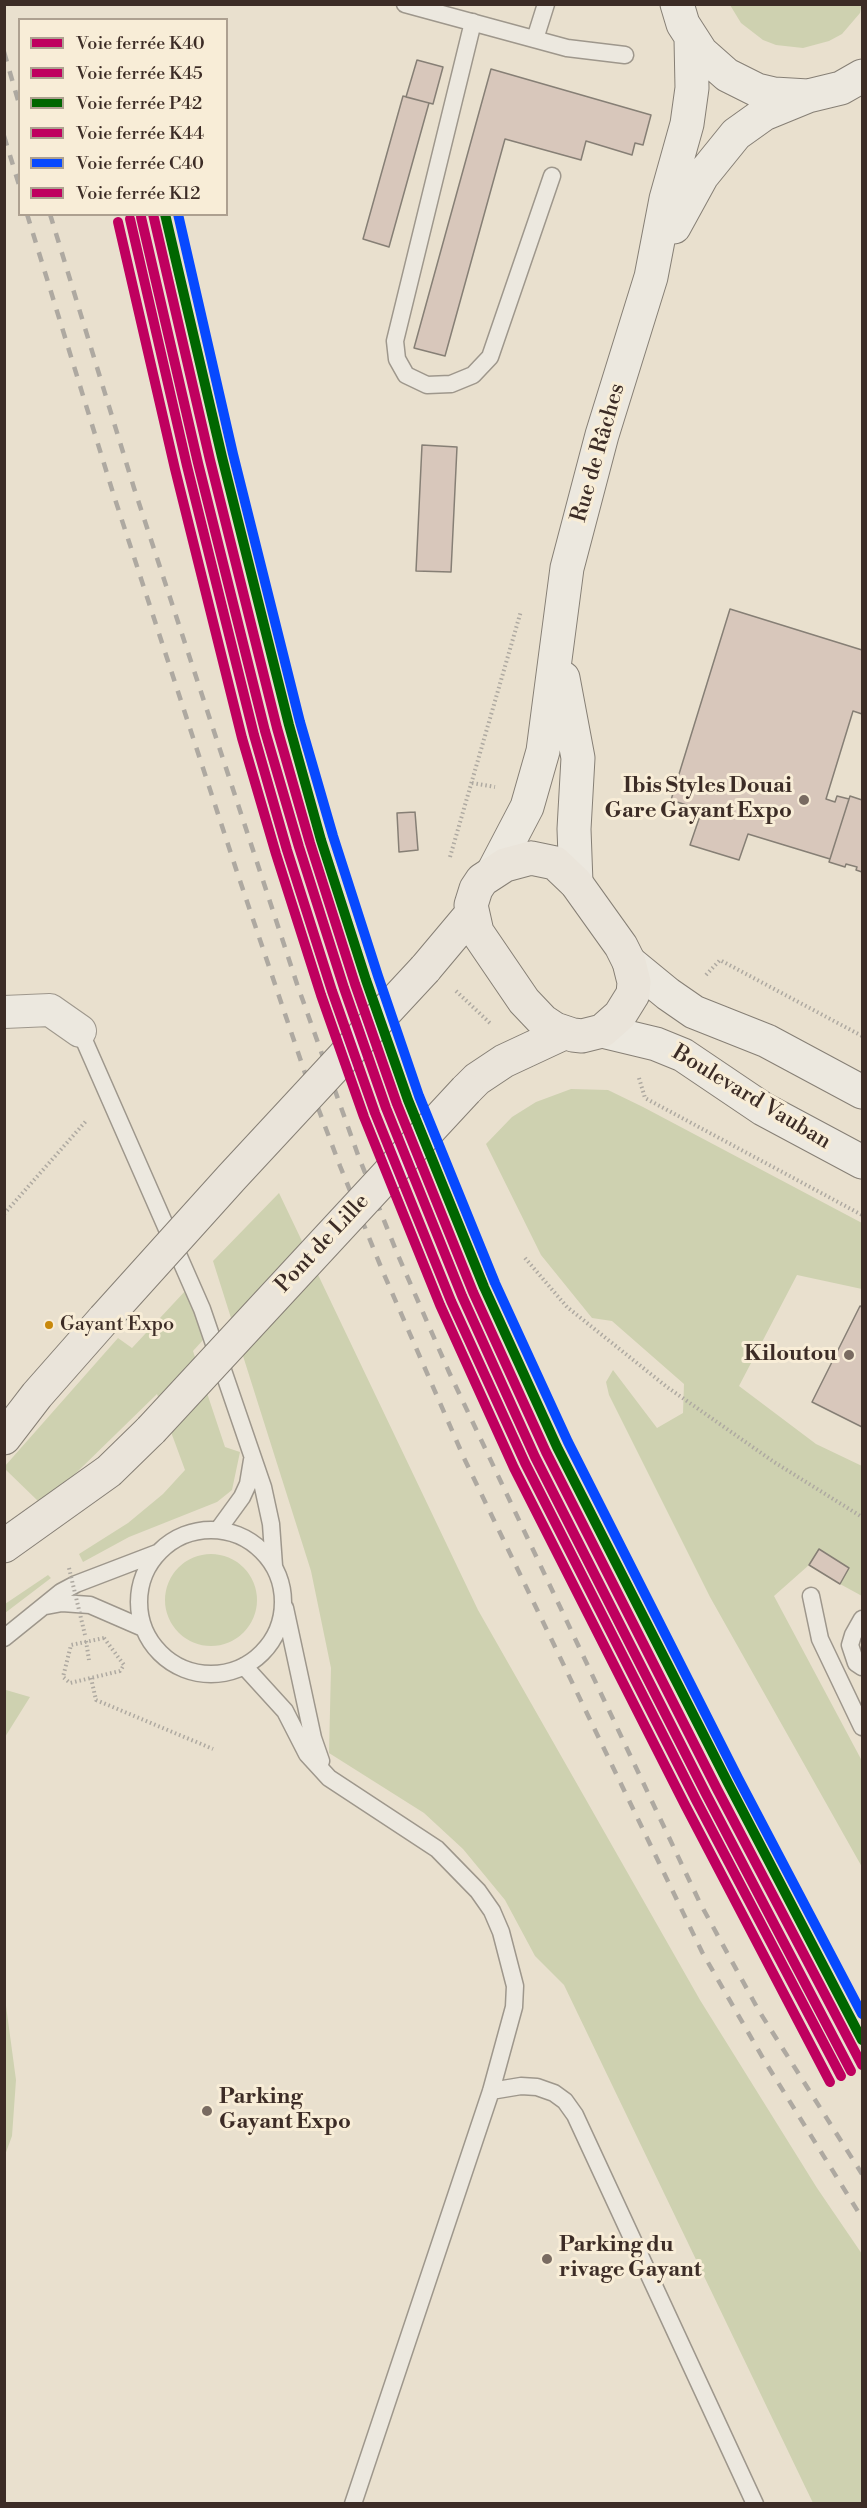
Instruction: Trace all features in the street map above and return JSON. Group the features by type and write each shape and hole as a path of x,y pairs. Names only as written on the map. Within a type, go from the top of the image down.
{"main road":[{"path":"677,4 691,39 713,64 741,84 774,94 808,96 841,88 862,76"},
{"name":"Rue de Râches","path":"493,872 527,807 537,772 546,734 562,597 576,534 602,435 651,277 666,199 687,124 692,88 691,39"},
{"name":"Rue de Râches","path":"651,277 690,194 712,160 736,134 764,114 808,96"},
{"name":"Rue de Râches","path":"558,632 562,670 578,758 574,829 576,883"},
{"path":"531,858 555,863 576,883 621,946 629,962 634,982 633,994 620,1015 602,1031 582,1036 564,1033 543,1021 524,1001 485,947 477,932 472,913 472,898 482,880 518,860 531,858"},
{"path":"4,1438 37,1395 104,1319 425,969 472,913"},
{"name":"Boulevard Vauban","path":"629,962 694,1012 767,1041 862,1092"},
{"name":"Boulevard Vauban","path":"602,1031 668,1047 696,1062 763,1109 862,1162"},
{"name":"Pont de Lille","path":"4,1546 109,1471 151,1430 477,1079 504,1061 564,1033"}],"street":[{"path":"4,1012 50,1010 80,1032"}],"lane":[{"path":"405,4 446,10 473,22 567,48 624,55"},
{"path":"535,39 546,4"},
{"path":"473,22 394,340 397,359 406,375 427,385 451,384 473,375 490,357 552,176"},
{"path":"80,1032 202,1309 263,1487 274,1566 283,1598 312,1738 329,1778"},
{"path":"218,1530 242,1497 248,1484 252,1459"},
{"path":"274,1566 250,1541 230,1532 207,1529 174,1539 157,1553 144,1572 138,1594 143,1628 149,1641 159,1652 182,1669 211,1674 225,1673 244,1666 263,1652 276,1633 283,1610 283,1598"},
{"path":"4,1638 42,1607 76,1584 157,1553"},
{"path":"811,1596 820,1639 862,1727"},
{"path":"42,1607 62,1603 90,1605 143,1628"},
{"path":"862,1619 850,1645 856,1663 862,1667"},
{"path":"244,1666 279,1703 307,1754 329,1778 437,1850 472,1884 492,1911 508,1956 515,1986 514,2007 491,2091 353,2504"},
{"path":"491,2091 521,2086 537,2087 554,2093 565,2101 575,2115 755,2504"}],"path":[{"path":"694,1012 703,978 720,960 862,1036"},
{"path":"639,1077 653,1077 668,1047"},
{"name":"Boulevard Vauban","path":"631,1076 639,1077 645,1098 862,1215"},
{"path":"4,1214 108,1096"},
{"path":"525,1258 567,1307 668,1386 774,1462 862,1517"},
{"path":"69,1568 89,1660"},
{"path":"104,1638 124,1665 120,1671 70,1683 63,1677 72,1645 86,1642 104,1638"},
{"path":"91,1678 96,1700 213,1749"}],"green space":[{"path":"862,4 860,13 842,34 829,41 803,48 776,45 763,40 741,23 730,5"},
{"path":"571,1089 608,1090 862,1223 862,1289 797,1275 739,1386 816,1444 862,1466 862,1596 840,1584 849,1568 819,1549 809,1565 774,1596 862,1761 862,1867 710,1597 609,1395 606,1382 613,1370 657,1428 683,1413 684,1384 612,1321 592,1318 541,1255 486,1144 512,1117 536,1102"},
{"path":"279,1193 478,1610 700,2000 817,2188 862,2254 862,2503 813,2503 564,1985 535,1956 505,1900 463,1849 424,1813 329,1753 331,1668 311,1571 213,1261"},
{"path":"187,1289 203,1340 193,1351 225,1447 240,1452 232,1490 217,1502 129,1537 83,1562 79,1554 128,1523 163,1494 185,1470 157,1394 75,1474 39,1502 5,1469 5,1466 118,1338 132,1348"},
{"path":"211,1554 229,1557 244,1567 254,1582 257,1600 254,1618 244,1633 229,1643 211,1646 193,1643 178,1633 168,1618 165,1600 168,1582 178,1567 193,1557"},
{"path":"48,1575 51,1578 5,1613 5,1604"},
{"path":"4,1691 30,1697 5,1737"},
{"path":"4,1991 16,2080 12,2136 5,2155"}],"building":[{"path":"417,60 443,67 433,104 406,97"},
{"path":"491,69 651,115 643,145 635,143 632,155 586,141 581,160 505,139 445,356 414,348"},
{"path":"403,96 429,103 389,247 363,239"},
{"path":"422,445 457,447 451,572 416,571"},
{"path":"730,609 862,650 862,714 853,711 826,799 835,802 837,796 849,799 830,859 748,834 739,860 690,845 702,810 671,800"},
{"path":"850,796 862,800 862,872 856,870 857,867 846,864 845,867 829,862"},
{"path":"415,812 418,850 399,852 397,813"},
{"name":"Kiloutou","path":"860,1306 862,1307 862,1427 812,1402"},
{"path":"819,1549 849,1568 840,1584 809,1565"}],"railway":[{"path":"4,52 18,100"},
{"path":"4,136 18,182"},
{"path":"28,216 114,496 236,869 306,1076 383,1272 464,1458 702,1952 764,2060 862,2218"},
{"path":"51,216 134,488 297,984 358,1155 397,1253 449,1372 700,1903 759,2011 862,2174"}],"rail line":[{"name":"K40","path":"153,216 210,460 277,728 310,843 355,984 397,1104 473,1292 546,1452 717,1789 862,2065"},
{"name":"P42","path":"165,216 222,457 289,725 321,840 408,1100 484,1287 557,1447 862,2040"},
{"name":"C40","path":"178,216 233,454 300,722 333,836 419,1096 495,1283 568,1442 738,1778 862,2014"},
{"name":"K45","path":"141,217 198,463 265,731 344,988 386,1108 462,1296 535,1457 706,1794 851,2071"},
{"name":"K44","path":"130,219 187,466 254,735 287,850 332,991 375,1113 451,1301 525,1463 696,1800 841,2076"},
{"name":"K12","path":"118,222 175,469 242,738 321,995 364,1117 440,1305 514,1468 685,1805 830,2082"}],"place":[{"name":"Ibis Styles Douai Gare Gayant Expo","path":"804,800"},
{"name":"Gayant Expo","path":"49,1325"},
{"name":"Kiloutou","path":"849,1355"},
{"name":"Parking Gayant Expo","path":"207,2111"},
{"name":"Parking du rivage Gayant","path":"547,2259"}]}
